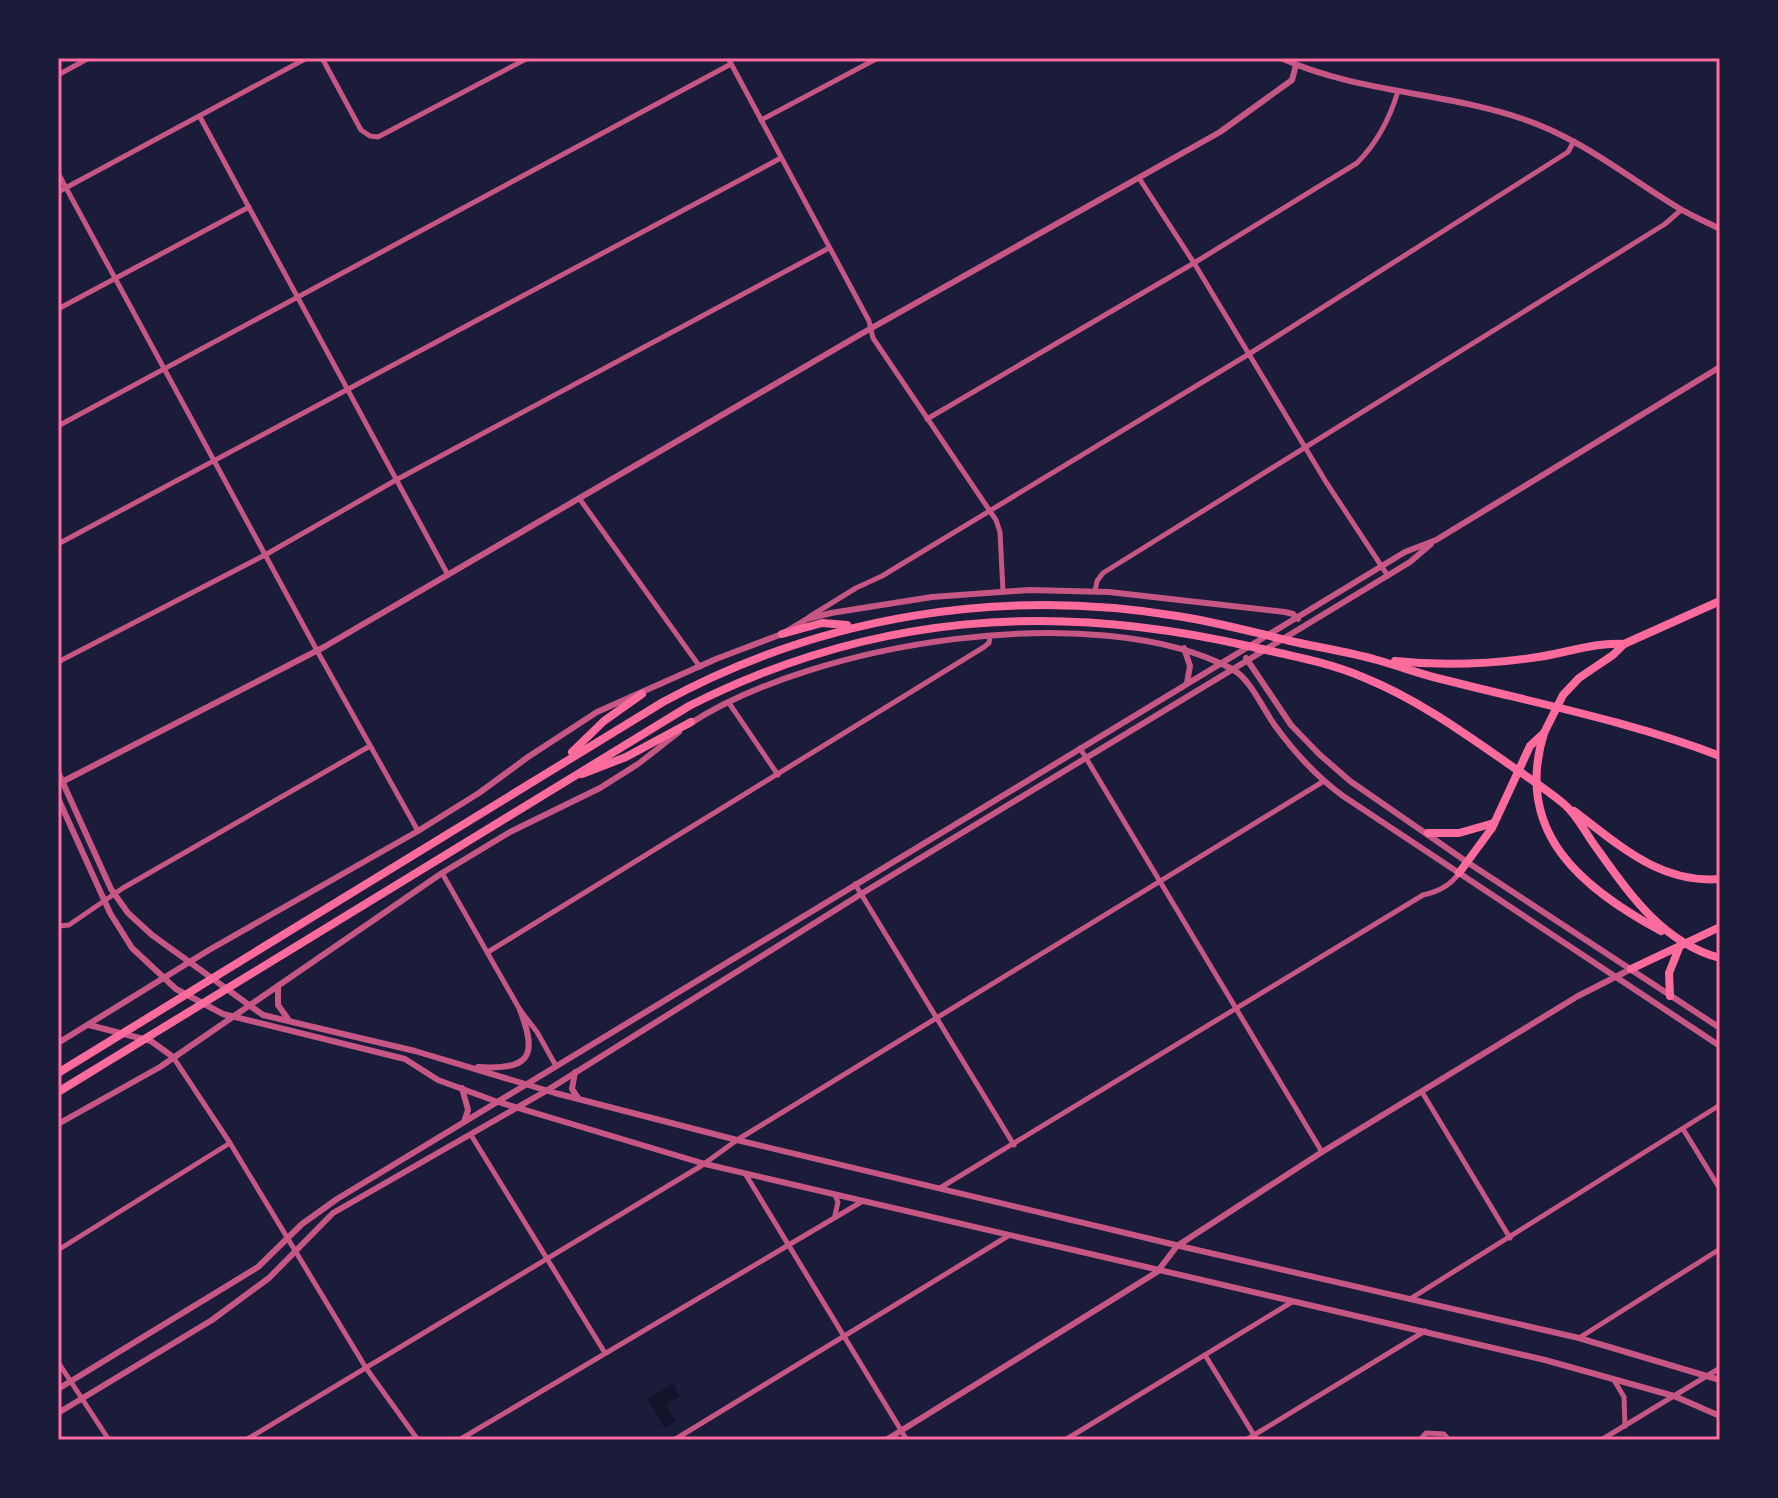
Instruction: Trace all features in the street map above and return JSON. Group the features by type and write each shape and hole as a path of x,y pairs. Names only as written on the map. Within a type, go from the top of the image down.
{"main road":[{"path":"1720,601 1624,644 1579,678 1554,710 1537,759 1538,797 1547,829 1559,851 1577,873 1609,901 1678,943 1720,958"},
{"path":"58,1073 647,710 710,678 785,647 894,617 950,610 1059,604 1146,611 1374,659 1438,679 1611,719 1720,756"},
{"path":"58,1092 660,721 720,690 804,657 894,634 985,622 1066,620 1146,626 1346,670 1399,693 1437,715 1649,865 1685,878 1720,879"},
{"path":"782,634 822,623 856,626"},
{"path":"1374,659 1420,663 1489,662 1557,654 1607,643 1624,644"},
{"path":"560,764 604,721 642,694"},
{"path":"562,781 626,757 691,722"},
{"path":"1459,873 1494,823 1530,746 1544,733"},
{"path":"1567,806 1635,899 1678,943"},
{"path":"1428,833 1459,833 1494,823"},
{"path":"1631,969 1678,943 1720,927"},
{"path":"1670,996 1669,973 1678,943"}],"street":[{"path":"58,75 89,58"},
{"path":"58,192 307,58"},
{"path":"322,58 361,130 370,136 386,134 528,58"},
{"path":"761,120 878,58"},
{"path":"1281,58 1309,71 1511,115 1574,141 1681,210 1720,229"},
{"path":"58,426 729,61 829,248 873,338 999,528 1003,591"},
{"path":"60,783 317,651 871,329 1231,125 1292,80 1296,65"},
{"path":"927,419 1194,263 1357,163 1384,128 1398,90"},
{"path":"200,117 448,575"},
{"path":"58,1043 190,962 418,831 597,712 782,634 856,588 882,576 1249,354 1566,153 1574,141"},
{"path":"58,544 781,158"},
{"path":"58,173 418,831"},
{"path":"1139,178 1305,448 1388,576"},
{"path":"58,309 249,207"},
{"path":"1095,591 1103,573 1671,221 1681,210"},
{"path":"58,662 265,555 396,480 829,248"},
{"path":"58,1413 212,1320 269,1278 333,1213 546,1091 861,894 1388,576 1436,540 1720,367"},
{"path":"579,498 700,667"},
{"path":"58,1389 258,1267 302,1224 337,1199 495,1101 1405,552 1436,540"},
{"path":"807,619 932,597 1003,591 1095,591 1285,612 1296,617 1302,626"},
{"path":"488,952 984,647 989,643 990,636"},
{"path":"58,1124 173,1057 442,873 510,832 600,788 638,764 691,722 729,702 765,686 856,657 925,643 990,636 1100,636 1184,648 1232,669 1242,677 1288,742 1324,781 1720,1046"},
{"path":"1184,648 1190,663 1186,684"},
{"path":"1235,655 1247,659 1277,706 1319,754 1358,787 1720,1028"},
{"path":"729,702 778,775"},
{"path":"58,926 67,926 114,894 370,746"},
{"path":"1080,748 1322,1152"},
{"path":"58,772 60,783 114,894 139,925 249,1006 268,1016 737,1140 1177,1246 1579,1338 1720,1380"},
{"path":"246,1440 705,1164 737,1140 1324,781"},
{"path":"58,798 104,901 132,948 163,979 197,1002 233,1017 405,1059 438,1080 495,1101 705,1164 1157,1272 1545,1360 1674,1396 1720,1416"},
{"path":"442,873 520,1010 556,1066"},
{"path":"939,1188 1423,895 1434,893 1453,881 1459,873"},
{"path":"855,884 1014,1145"},
{"path":"886,1440 1157,1272 1177,1246 1322,1152 1578,996 1631,969"},
{"path":"279,986 278,1005 288,1019"},
{"path":"469,1067 505,1068 519,1063 529,1051 530,1043 530,1034 520,1010"},
{"path":"87,1025 151,1041 173,1057 230,1143 366,1368 418,1440"},
{"path":"575,1072 572,1089 580,1100"},
{"path":"462,1088 468,1110 464,1122"},
{"path":"1422,1092 1510,1238"},
{"path":"1409,1299 1720,1105"},
{"path":"1683,1129 1720,1189"},
{"path":"471,1135 605,1353"},
{"path":"58,1250 230,1143"},
{"path":"746,1175 907,1440"},
{"path":"831,1218 838,1209 834,1194"},
{"path":"459,1440 864,1200"},
{"path":"674,1440 1008,1236"},
{"path":"1579,1338 1720,1249"},
{"path":"1065,1440 1292,1302"},
{"path":"1246,1440 1255,1438 1425,1331"},
{"path":"1205,1355 1255,1438"},
{"path":"58,1362 109,1440"},
{"path":"1601,1440 1720,1368"},
{"path":"1614,1380 1624,1397 1625,1426"},
{"path":"1420,1440 1426,1433 1444,1434 1449,1440"}],"shaded area":[{"path":"672,1384 680,1396 666,1405 676,1421 665,1428 647,1399"}]}
